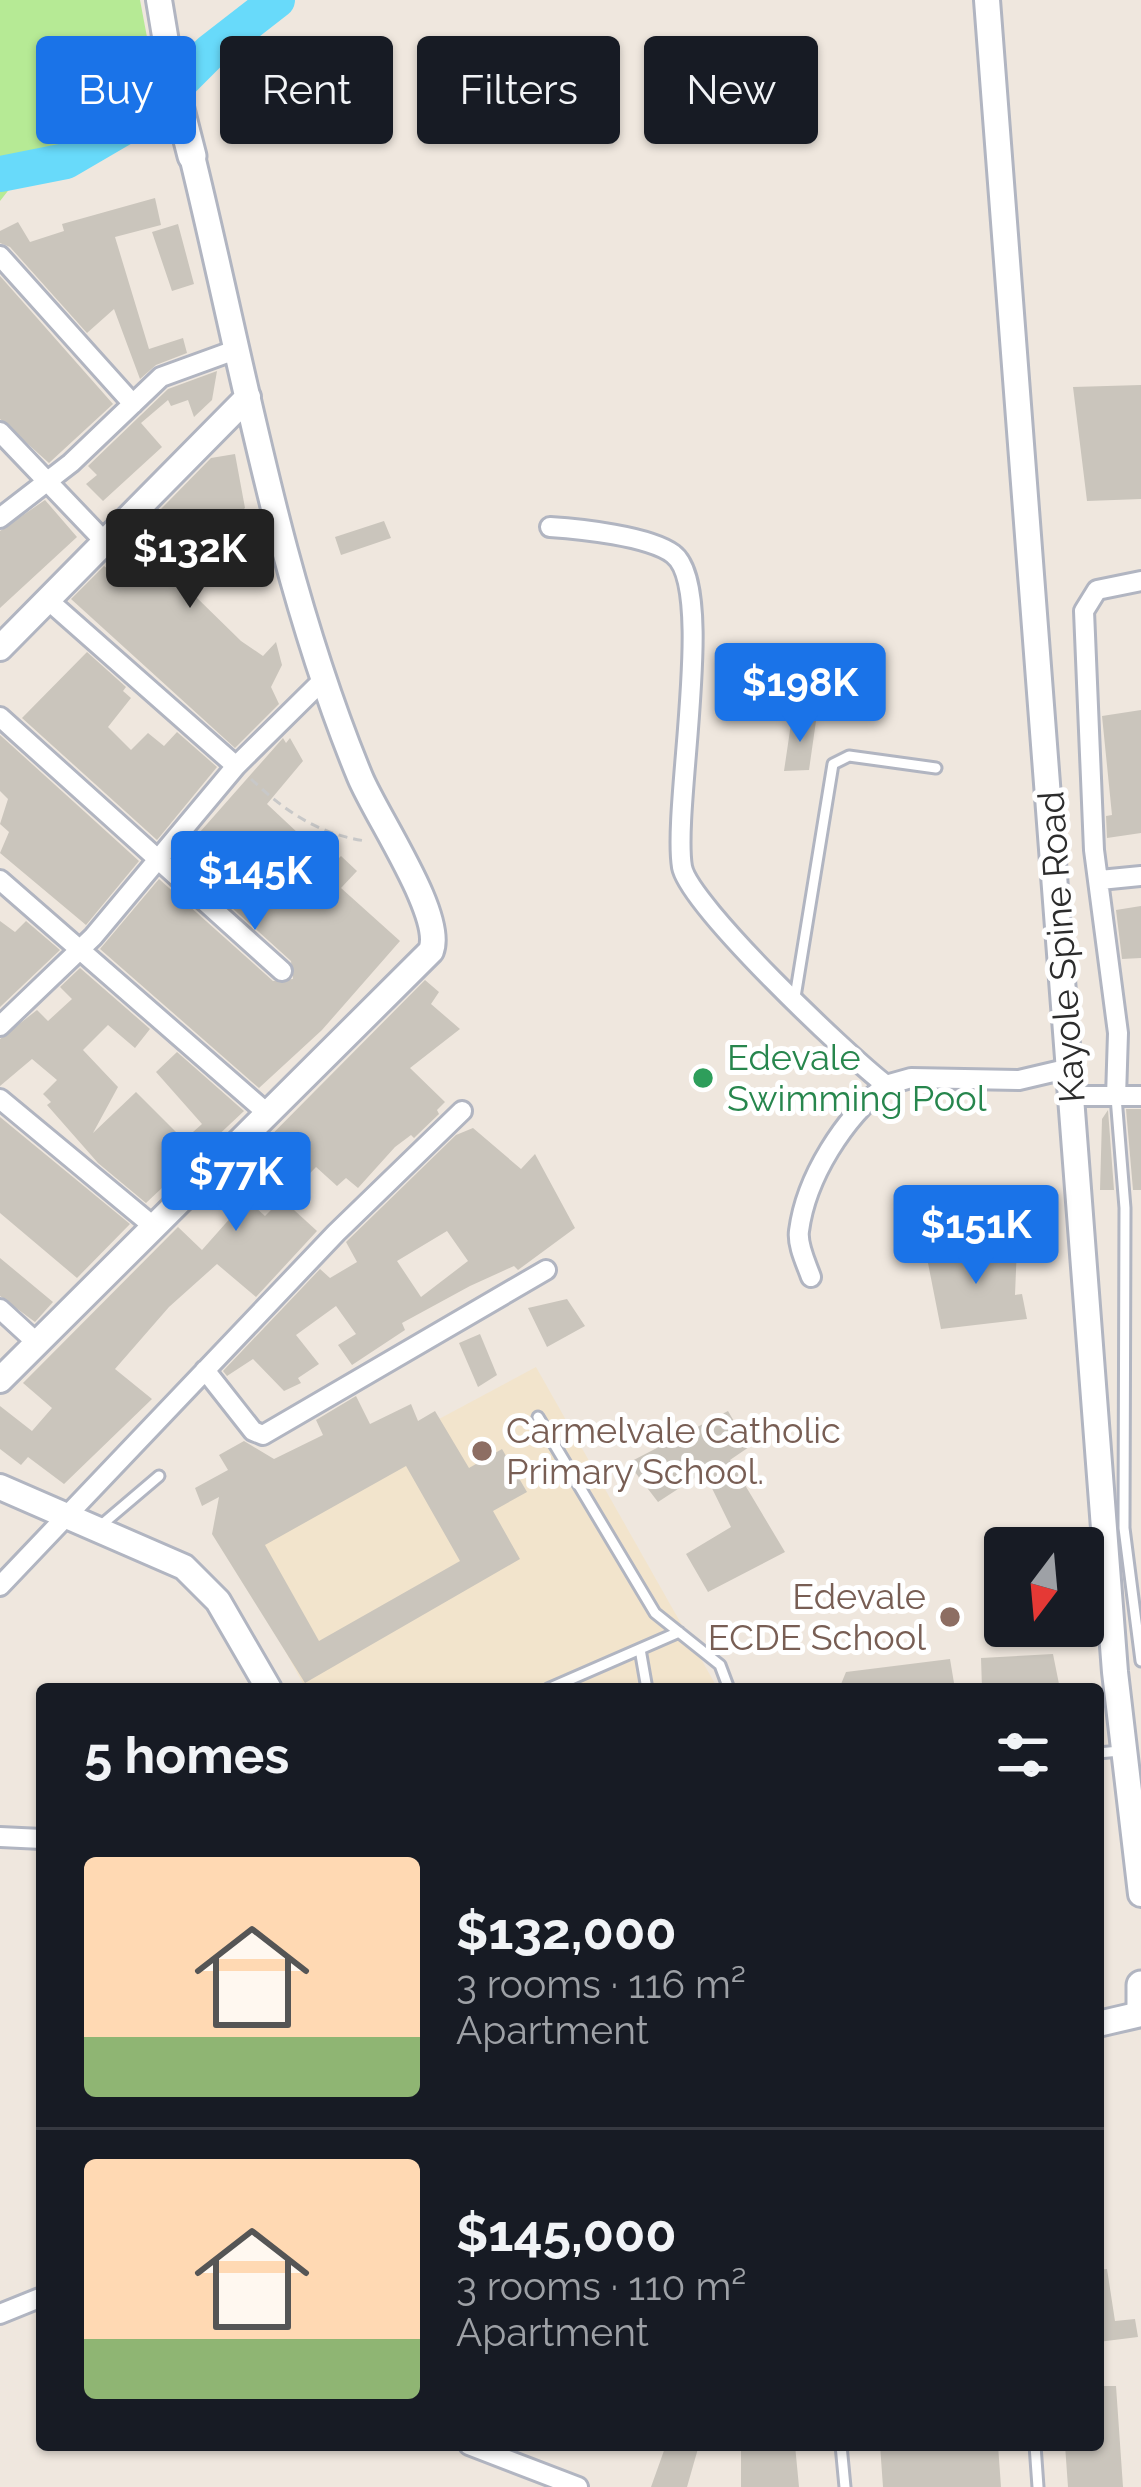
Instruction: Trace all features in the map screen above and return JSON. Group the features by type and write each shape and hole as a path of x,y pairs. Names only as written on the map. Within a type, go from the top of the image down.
{"main road":[{"path":"189,144 192,156"},
{"path":"1141,1985 1141,2012"}],"street":[{"path":"159,0 165,36"},
{"name":"Kayole Spine Road","path":"987,0 1108,1586 1141,1894"},
{"path":"0,1380 431,951 435,927 359,776 296,592 192,156"},
{"path":"0,256 133,404"},
{"path":"0,518 71,463 161,377 238,349"},
{"path":"3,638 49,602 248,397"},
{"path":"0,432 106,543"},
{"path":"550,527 584,529 670,551 688,572 691,665 682,868 707,911 886,1085"},
{"path":"1116,1096 1118,1033 1100,880 1084,611 1097,590 1141,581"},
{"path":"49,602 236,766"},
{"path":"0,1027 158,861 236,766 325,678"},
{"path":"0,717 282,971"},
{"path":"1100,880 1141,876"},
{"path":"0,880 268,1113"},
{"path":"811,1277 798,1236 806,1206 833,1144 862,1104 886,1085 911,1078 1019,1080 1070,1068"},
{"path":"1072,1096 1141,1096"},
{"path":"0,1099 153,1226"},
{"path":"0,1586 205,1370 463,1111"},
{"path":"205,1370 253,1431 263,1435 547,1270"},
{"path":"0,1309 36,1342"},
{"path":"0,1487 184,1567 201,1580 265,1683"},
{"path":"0,1837 36,1840"},
{"path":"1104,2022 1141,2012"},
{"path":"0,2314 36,2299"},
{"path":"485,2451 578,2487"}],"lane":[{"path":"795,997 833,764 849,756 936,768"},
{"path":"1116,1096 1125,1208 1124,1528 1141,1661"},
{"path":"538,1417 655,1613 720,1665 727,1683"},
{"path":"94,1531 159,1476"},
{"path":"1108,1586 1135,1587"},
{"path":"562,1683 680,1632"},
{"path":"640,1649 646,1683"},
{"path":"1104,1752 1125,1750"},
{"path":"842,2451 845,2487"},
{"path":"1036,2451 1039,2487"}],"path":[{"path":"236,766 296,818 338,837 392,845"}],"shaded area":[{"name":"Carmelvale Catholic Primary School.","path":"536,1367 715,1683 303,1683 222,1535"}],"green space":[{"path":"0,0 140,0 147,36 36,36 36,144 101,144 63,166 18,178 0,201"}],"building":[{"path":"155,198 161,225 115,237 149,349 183,338 187,353 156,365 140,379 114,309 87,333 10,247 0,243 0,231 18,222 30,242 64,231 62,224"},
{"path":"178,224 194,284 172,291 152,232"},
{"path":"0,276 113,404 49,463 0,419"},
{"path":"217,371 212,400 194,417 188,400 171,406 168,400 141,423 162,447 103,501 86,484 97,475 88,466 168,389"},
{"path":"1141,385 1141,499 1087,501 1073,387"},
{"path":"235,454 245,508 239,513 247,526 223,551 207,531 182,559 206,584 195,596 241,641 263,656 276,642 282,665 271,687 279,704 235,748 71,599 104,566 128,585 162,543 146,529 161,509 211,458"},
{"path":"45,500 77,537 0,608 0,531"},
{"path":"384,521 391,538 341,555 335,537"},
{"path":"87,652 126,687 123,691 131,698 108,727 131,750 148,733 164,746 177,732 217,767 157,840 22,718"},
{"path":"1141,710 1141,833 1107,838 1106,816 1112,815 1102,716"},
{"path":"792,717 816,721 809,770 784,771"},
{"path":"0,735 139,861 86,925 0,853 9,832 0,824 8,799 0,791"},
{"path":"283,738 286,743 290,738 303,761 267,804 332,865 341,856 357,871 341,888 400,941 322,1030 259,1088 100,949 159,879 273,981 293,979 291,961 177,858"},
{"path":"1141,906 1141,958 1122,959 1116,910"},
{"path":"0,921 15,932 26,921 60,950 0,1007"},
{"path":"80,968 150,1029 135,1048 108,1025 83,1050 118,1087 93,1133 136,1092 184,1140 202,1124 156,1072 177,1052 244,1111 146,1203 98,1163 47,1105 51,1102 43,1094 57,1080 32,1059 0,1086 0,1039 37,1010 48,1021 72,999 60,987"},
{"path":"425,980 439,992 431,1004 460,1029 410,1068 445,1102 439,1114 414,1138 411,1135 395,1147 358,1188 346,1178 337,1186 316,1167 291,1193 267,1171 242,1195 265,1216 282,1199 317,1231 256,1297 217,1264 169,1307 115,1369 152,1399 64,1484 28,1457 21,1465 0,1449 0,1406 32,1431 52,1408 23,1383 178,1227 202,1250 233,1215 211,1196"},
{"path":"1126,1109 1141,1109 1141,1190 1133,1190"},
{"path":"1108,1110 1114,1190 1100,1190 1102,1119"},
{"path":"0,1117 130,1224 77,1278 0,1213"},
{"path":"473,1128 521,1169 535,1154 575,1228 518,1270 514,1266 470,1286 402,1323 405,1330 352,1365 338,1345 356,1334 336,1306 296,1335 319,1364 298,1378 301,1383 284,1391 253,1359 227,1376 223,1371 320,1269 330,1278 357,1262 346,1242 456,1135","holes":["447,1231 468,1261 421,1297 397,1261"]},
{"path":"1017,1246 1015,1295 1022,1294 1027,1319 941,1329 926,1253"},
{"path":"0,1258 53,1302 35,1322 0,1296"},
{"path":"567,1299 585,1326 547,1347 528,1308"},
{"path":"480,1334 497,1375 478,1387 459,1343"},
{"path":"356,1396 370,1424 411,1404 418,1421 435,1411 469,1468 502,1449 527,1492 493,1511 520,1559 305,1683 212,1534 219,1497 202,1506 195,1488 228,1470 219,1455 244,1441 274,1459 323,1435 316,1420","holes":["406,1466 460,1561 319,1641 265,1545"]},
{"path":"728,1411 749,1447 730,1460 785,1552 708,1592 686,1554 731,1527 704,1472 658,1502 628,1463"},
{"path":"1053,1654 1059,1683 982,1683 981,1658"},
{"path":"950,1659 954,1683 841,1683 846,1672"},
{"path":"1104,2269 1115,2321 1135,2319 1138,2337 1104,2341"},
{"path":"1104,2386 1116,2386 1123,2487 1068,2487 1065,2451 1104,2451"},
{"path":"664,2451 697,2451 687,2487 651,2487"},
{"path":"741,2451 796,2451 799,2487 741,2487"},
{"path":"880,2451 998,2451 1001,2487 883,2487"}],"waterway":[{"path":"0,174 66,161 150,112 210,52 277,0"}],"place":[{"name":"Edevale Swimming Pool","path":"703,1078"},
{"name":"Carmelvale Catholic Primary School.","path":"482,1451"},
{"name":"Edevale ECDE School","path":"950,1617"}]}
